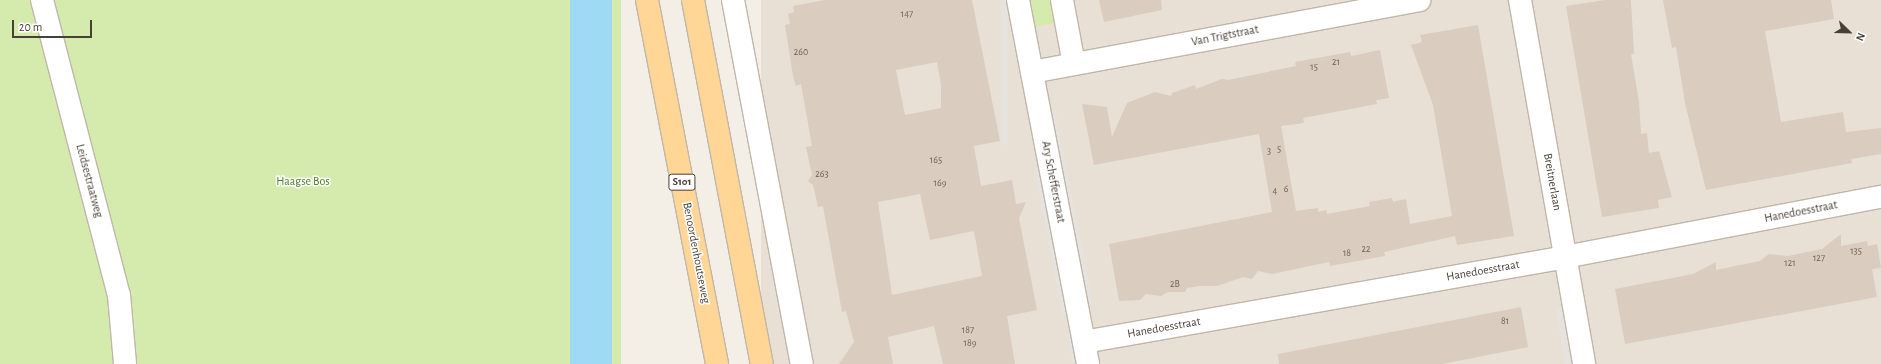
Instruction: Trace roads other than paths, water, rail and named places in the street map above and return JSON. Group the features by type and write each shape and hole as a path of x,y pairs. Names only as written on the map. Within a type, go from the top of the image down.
{"main road":[{"name":"Benoordenhoutseweg","path":"647,0 717,364"},
{"path":"694,0 762,364"}],"street":[{"name":"Leidsestraatweg","path":"42,0 119,295 125,364"},
{"path":"733,0 802,364"},
{"name":"Ary Schefferstraat","path":"1018,0 1088,364"},
{"path":"1062,0 1074,64"},
{"name":"Van Trigtstraat","path":"1032,72 1419,0"},
{"name":"Breitnerlaan","path":"1520,0 1584,364"},
{"name":"Hanedoesstraat","path":"1084,342 1565,257 1881,197"}],"water":[{"path":"570,0 612,0 612,364 570,364"}],"park label":[{"name":"Haagse Bos","path":"303,182"}]}
